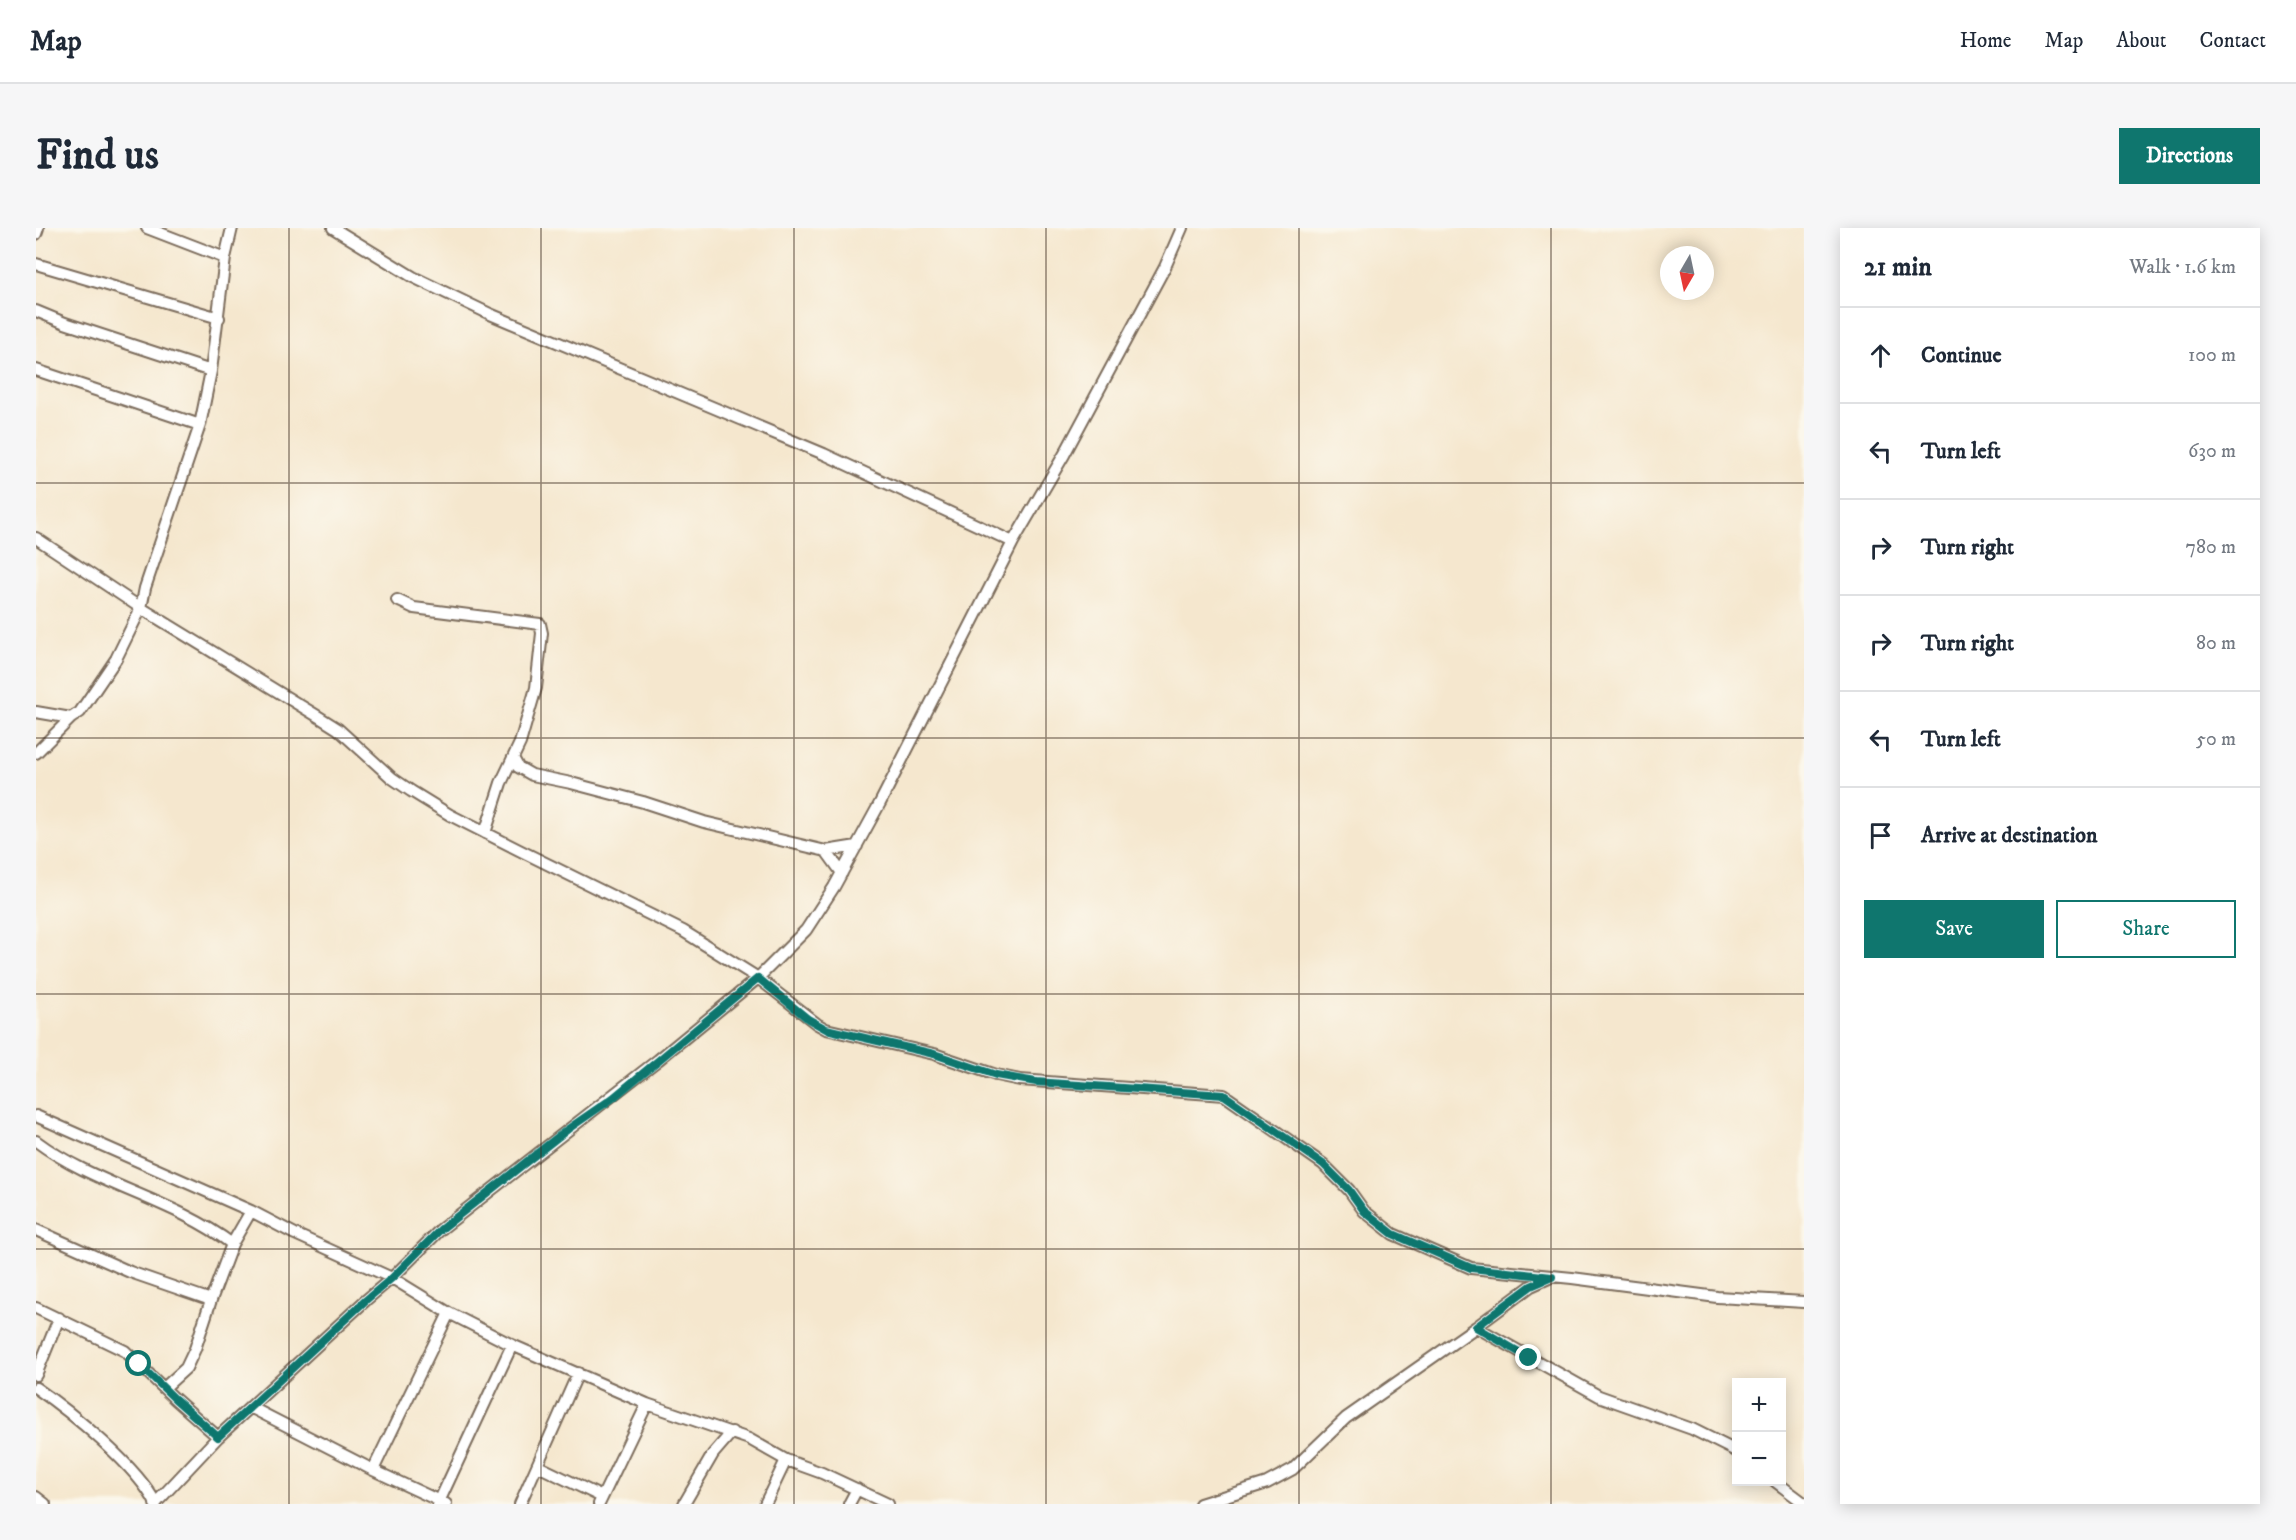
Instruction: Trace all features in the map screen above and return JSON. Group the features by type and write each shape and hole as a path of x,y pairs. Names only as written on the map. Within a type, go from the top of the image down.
{"street":[{"path":"36,234 38,228"},
{"path":"147,228 225,258"},
{"path":"36,753 80,712 116,659 141,608 145,588 200,425 212,371 225,258 232,228"},
{"path":"333,228 413,277 490,314 824,454 1013,542"},
{"path":"36,1388 74,1416 114,1454 150,1489 156,1504 218,1437 392,1278 440,1230 568,1129 613,1098 758,978 806,930 842,873 912,744 1013,542 1070,444 1165,267 1182,228"},
{"path":"36,264 219,318"},
{"path":"36,310 64,323 212,371"},
{"path":"36,370 200,425"},
{"path":"36,538 141,608 338,729 392,778 450,815 683,931 758,978 808,1019 826,1029 934,1054 996,1075 1036,1082 1224,1095 1323,1164 1349,1190 1364,1211 1393,1234 1471,1268 1582,1279 1717,1297 1804,1302"},
{"path":"397,600 414,608 540,624 542,633 536,688 520,743 501,783 486,833"},
{"path":"36,712 71,718"},
{"path":"513,758 518,767 531,775 643,802 704,822 826,851 857,846"},
{"path":"826,851 842,873"},
{"path":"36,1116 251,1211 295,1234 392,1278 449,1313 512,1345 647,1404 732,1432 786,1461 822,1473 888,1504"},
{"path":"36,1141 92,1176 186,1216 218,1233 232,1244"},
{"path":"164,1388 186,1368 195,1349 232,1244 251,1211"},
{"path":"36,1230 130,1272 211,1300"},
{"path":"1200,1504 1267,1483 1287,1473 1346,1418 1531,1286 1552,1277"},
{"path":"36,1308 125,1351 218,1437"},
{"path":"373,1470 449,1313"},
{"path":"36,1375 59,1318"},
{"path":"1476,1327 1599,1396 1692,1429 1732,1449"},
{"path":"250,1407 441,1503 512,1345"},
{"path":"519,1504 538,1466 578,1372"},
{"path":"538,1466 601,1500 647,1404"},
{"path":"684,1504 713,1454 732,1432"},
{"path":"765,1504 786,1461"},
{"path":"1781,1486 1804,1503"},
{"path":"849,1504 857,1490"},
{"path":"36,1497 45,1504"}],"route":[{"path":"139,1364 218,1437 392,1278 440,1230 568,1129 613,1098 758,978 808,1019 826,1029 934,1054 996,1075 1036,1082 1224,1095 1323,1164 1349,1190 1364,1211 1393,1234 1471,1268 1552,1277 1531,1286 1476,1327 1529,1358"}]}
